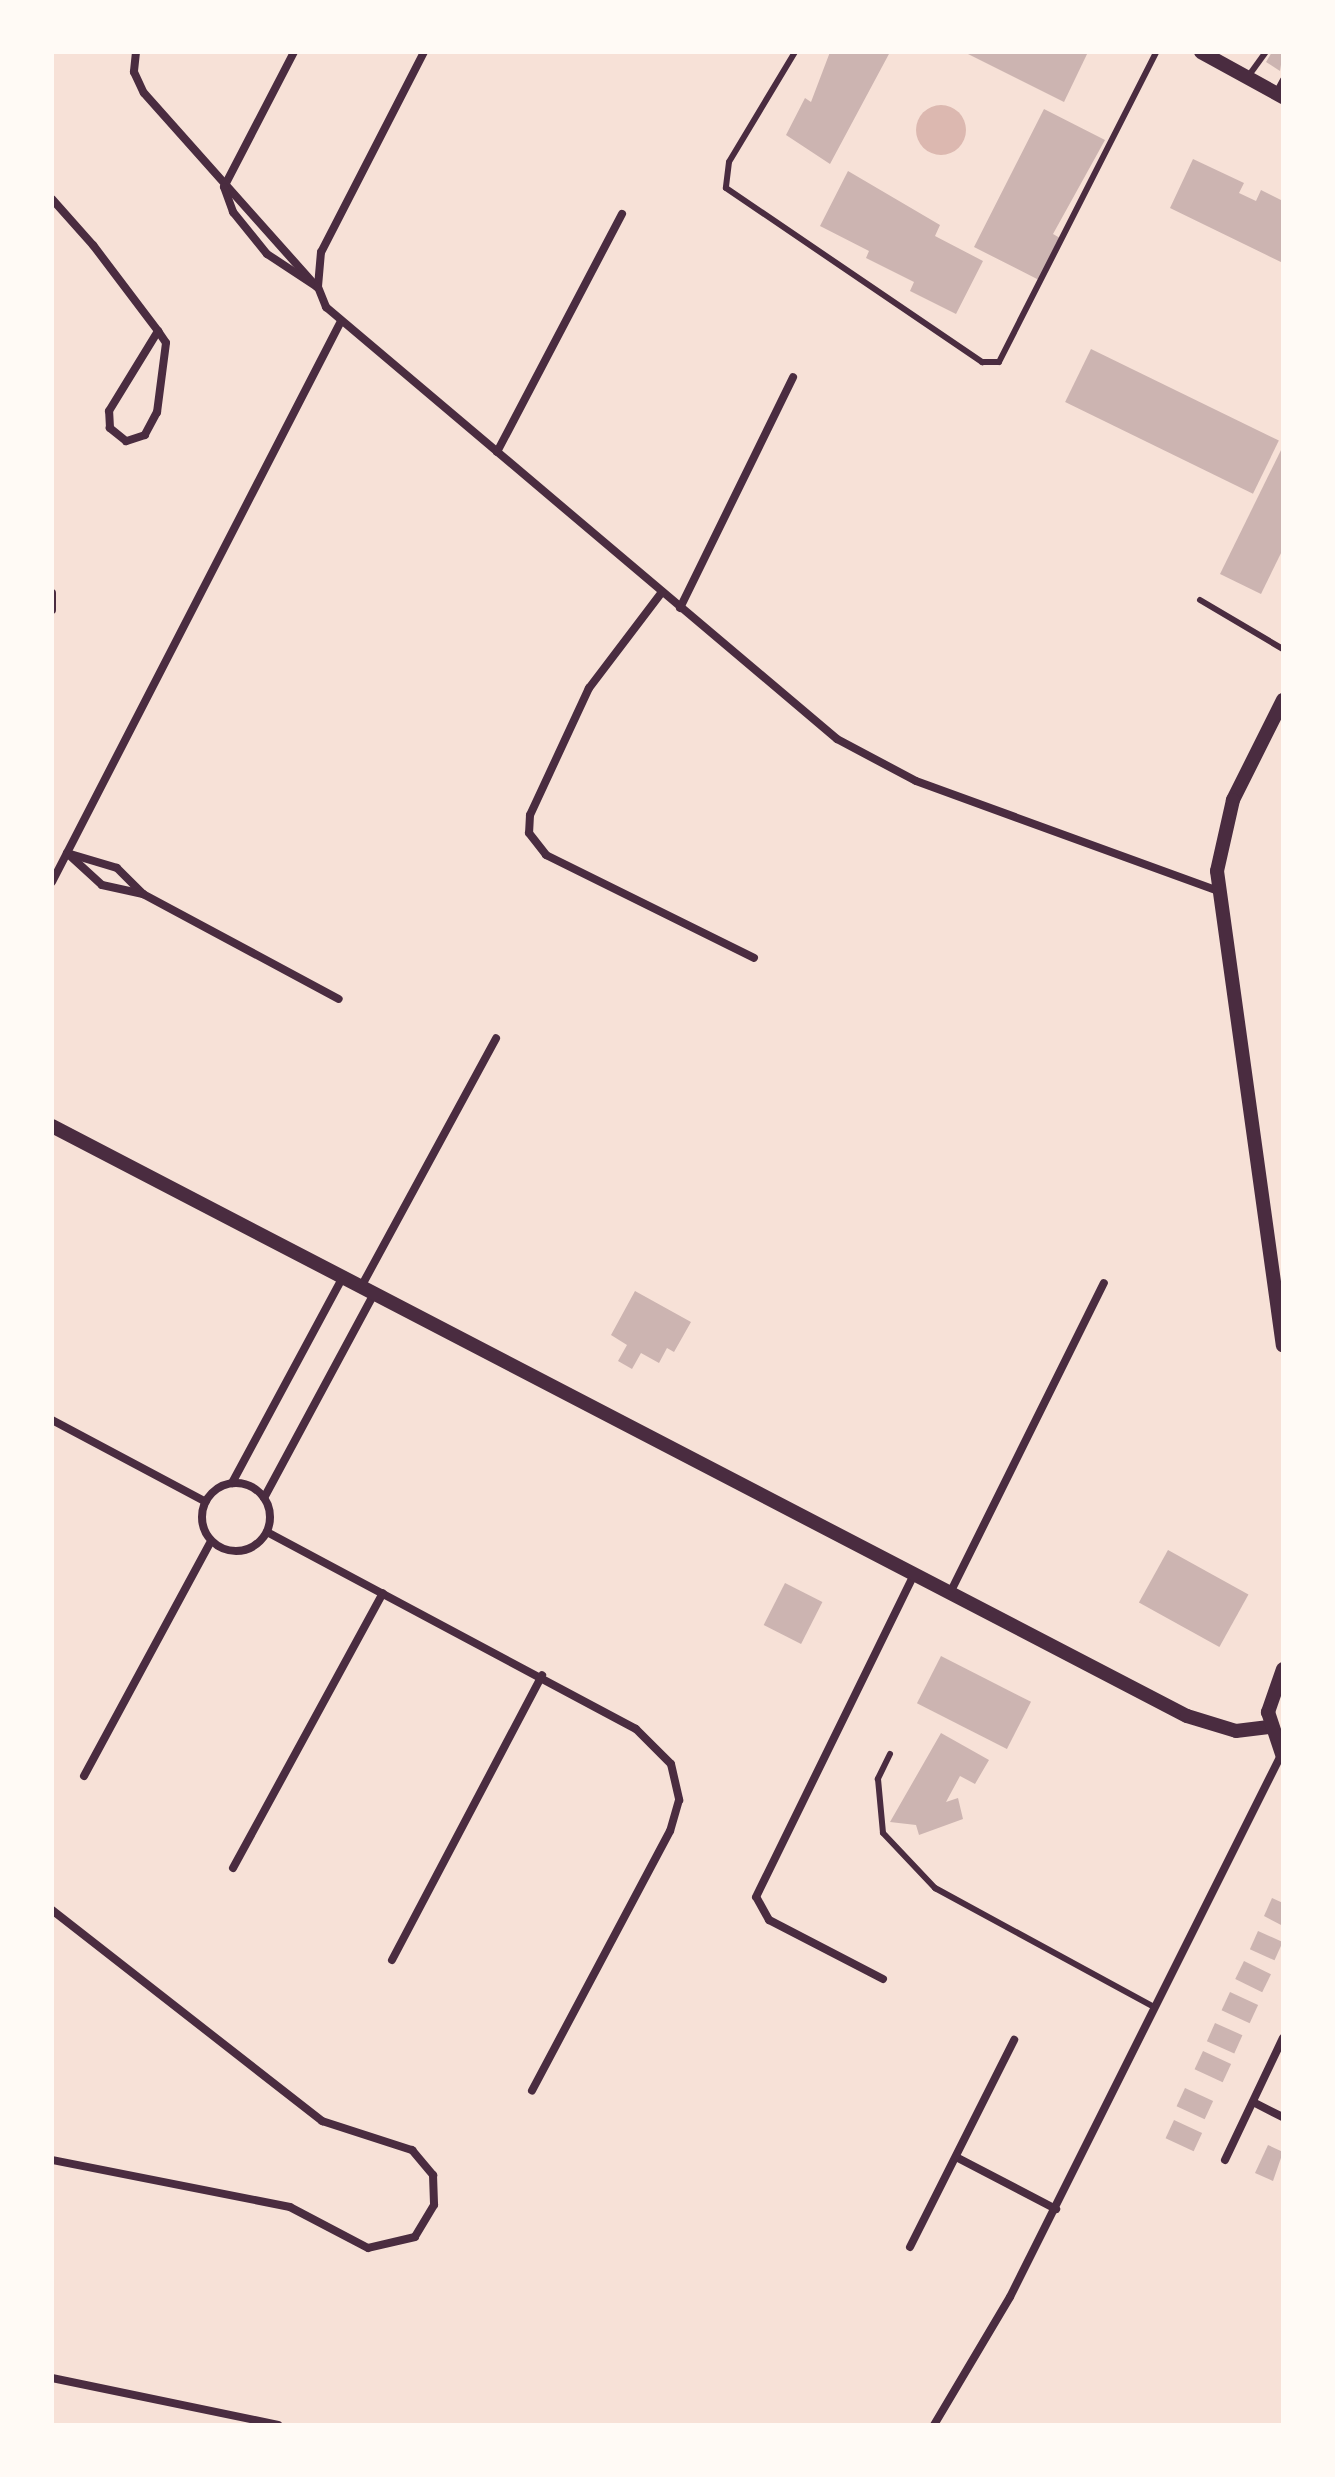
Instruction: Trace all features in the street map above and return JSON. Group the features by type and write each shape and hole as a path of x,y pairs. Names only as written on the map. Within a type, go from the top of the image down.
{"street":[{"path":"136,52 137,83 224,187 248,204 318,287 341,321 818,724 886,768 1218,891"},
{"path":"294,52 224,187 233,212 267,254 318,287"},
{"path":"318,287 328,238 424,52"},
{"path":"1201,52 1247,78 1281,90"},
{"path":"52,199 158,331 167,352 163,395 145,435 126,441 110,428 109,411 158,331"},
{"path":"497,452 622,214"},
{"path":"52,882 341,321"},
{"path":"680,608 793,377"},
{"path":"662,592 589,688 530,815 529,833 546,855 754,958"},
{"path":"52,593 52,610"},
{"path":"1283,700 1224,824 1218,891 1283,1345"},
{"path":"67,853 102,885 143,894 339,999"},
{"path":"67,853 117,868 143,894"},
{"path":"267,1532 264,1498 496,1038"},
{"path":"52,1126 1202,1724 1269,1727"},
{"path":"267,1532 246,1551 211,1541 202,1522 206,1502 232,1483 343,1277"},
{"path":"950,1593 1104,1283"},
{"path":"52,1421 206,1502"},
{"path":"232,1483 264,1498"},
{"path":"267,1532 542,1675 647,1737 676,1776 670,1831 532,2091"},
{"path":"84,1776 211,1541"},
{"path":"883,1979 769,1920 756,1897 914,1574"},
{"path":"233,1868 383,1593"},
{"path":"934,2425 1056,2209 1154,2007 1282,1756 1269,1727 1270,1698 1283,1669"},
{"path":"392,1960 542,1675"},
{"path":"52,1910 322,2121 412,2150 433,2175 434,2205 415,2237 368,2248 290,2207 52,2160"},
{"path":"1225,2160 1283,2038"},
{"path":"910,2247 1014,2040"},
{"path":"1253,2102 1283,2117"},
{"path":"956,2157 1056,2209"},
{"path":"52,2378 278,2425"}],"lane":[{"path":"795,52 729,162 726,188 982,362 999,362 1156,52"},
{"path":"1247,78 1266,52"},
{"path":"1200,600 1283,649"},
{"path":"890,1754 878,1779 883,1833 935,1888 1154,2007"}],"shaded area":[{"path":"931,106 951,106 965,120 965,140 951,154 931,154 917,140 917,120"}],"building":[{"path":"830,52 890,52 830,164 786,135 805,98 811,102"},
{"path":"964,52 1088,52 1064,102"},
{"path":"1272,52 1283,52 1280,71 1266,62"},
{"path":"1044,109 1105,140 1053,234 1060,238 1039,280 974,247"},
{"path":"1193,159 1244,183 1239,193 1256,201 1261,190 1283,201 1283,263 1170,208"},
{"path":"848,171 940,225 935,236 983,261 956,314 910,291 914,282 866,258 869,251 820,226"},
{"path":"1091,349 1279,441 1253,494 1065,402"},
{"path":"1283,446 1283,549 1261,594 1220,574"},
{"path":"635,1291 691,1322 674,1352 667,1348 659,1363 641,1353 632,1369 618,1361 627,1345 611,1335"},
{"path":"1168,1550 1248,1595 1219,1647 1139,1602"},
{"path":"785,1583 822,1602 801,1644 764,1625"},
{"path":"941,1656 1031,1702 1007,1749 917,1703"},
{"path":"941,1733 989,1760 975,1784 960,1776 946,1802 958,1798 963,1819 919,1835 916,1825 890,1822"},
{"path":"1272,1898 1283,1903 1283,1926 1264,1916"},
{"path":"1258,1931 1283,1942 1275,1960 1250,1949"},
{"path":"1244,1961 1271,1974 1262,1992 1235,1979"},
{"path":"1230,1992 1258,2005 1250,2023 1222,2010"},
{"path":"1215,2023 1242,2035 1234,2053 1207,2041"},
{"path":"1203,2051 1231,2064 1223,2082 1195,2069"},
{"path":"1185,2088 1213,2101 1205,2119 1177,2106"},
{"path":"1174,2120 1202,2133 1194,2151 1166,2138"},
{"path":"1268,2145 1283,2152 1273,2181 1255,2173"}]}
